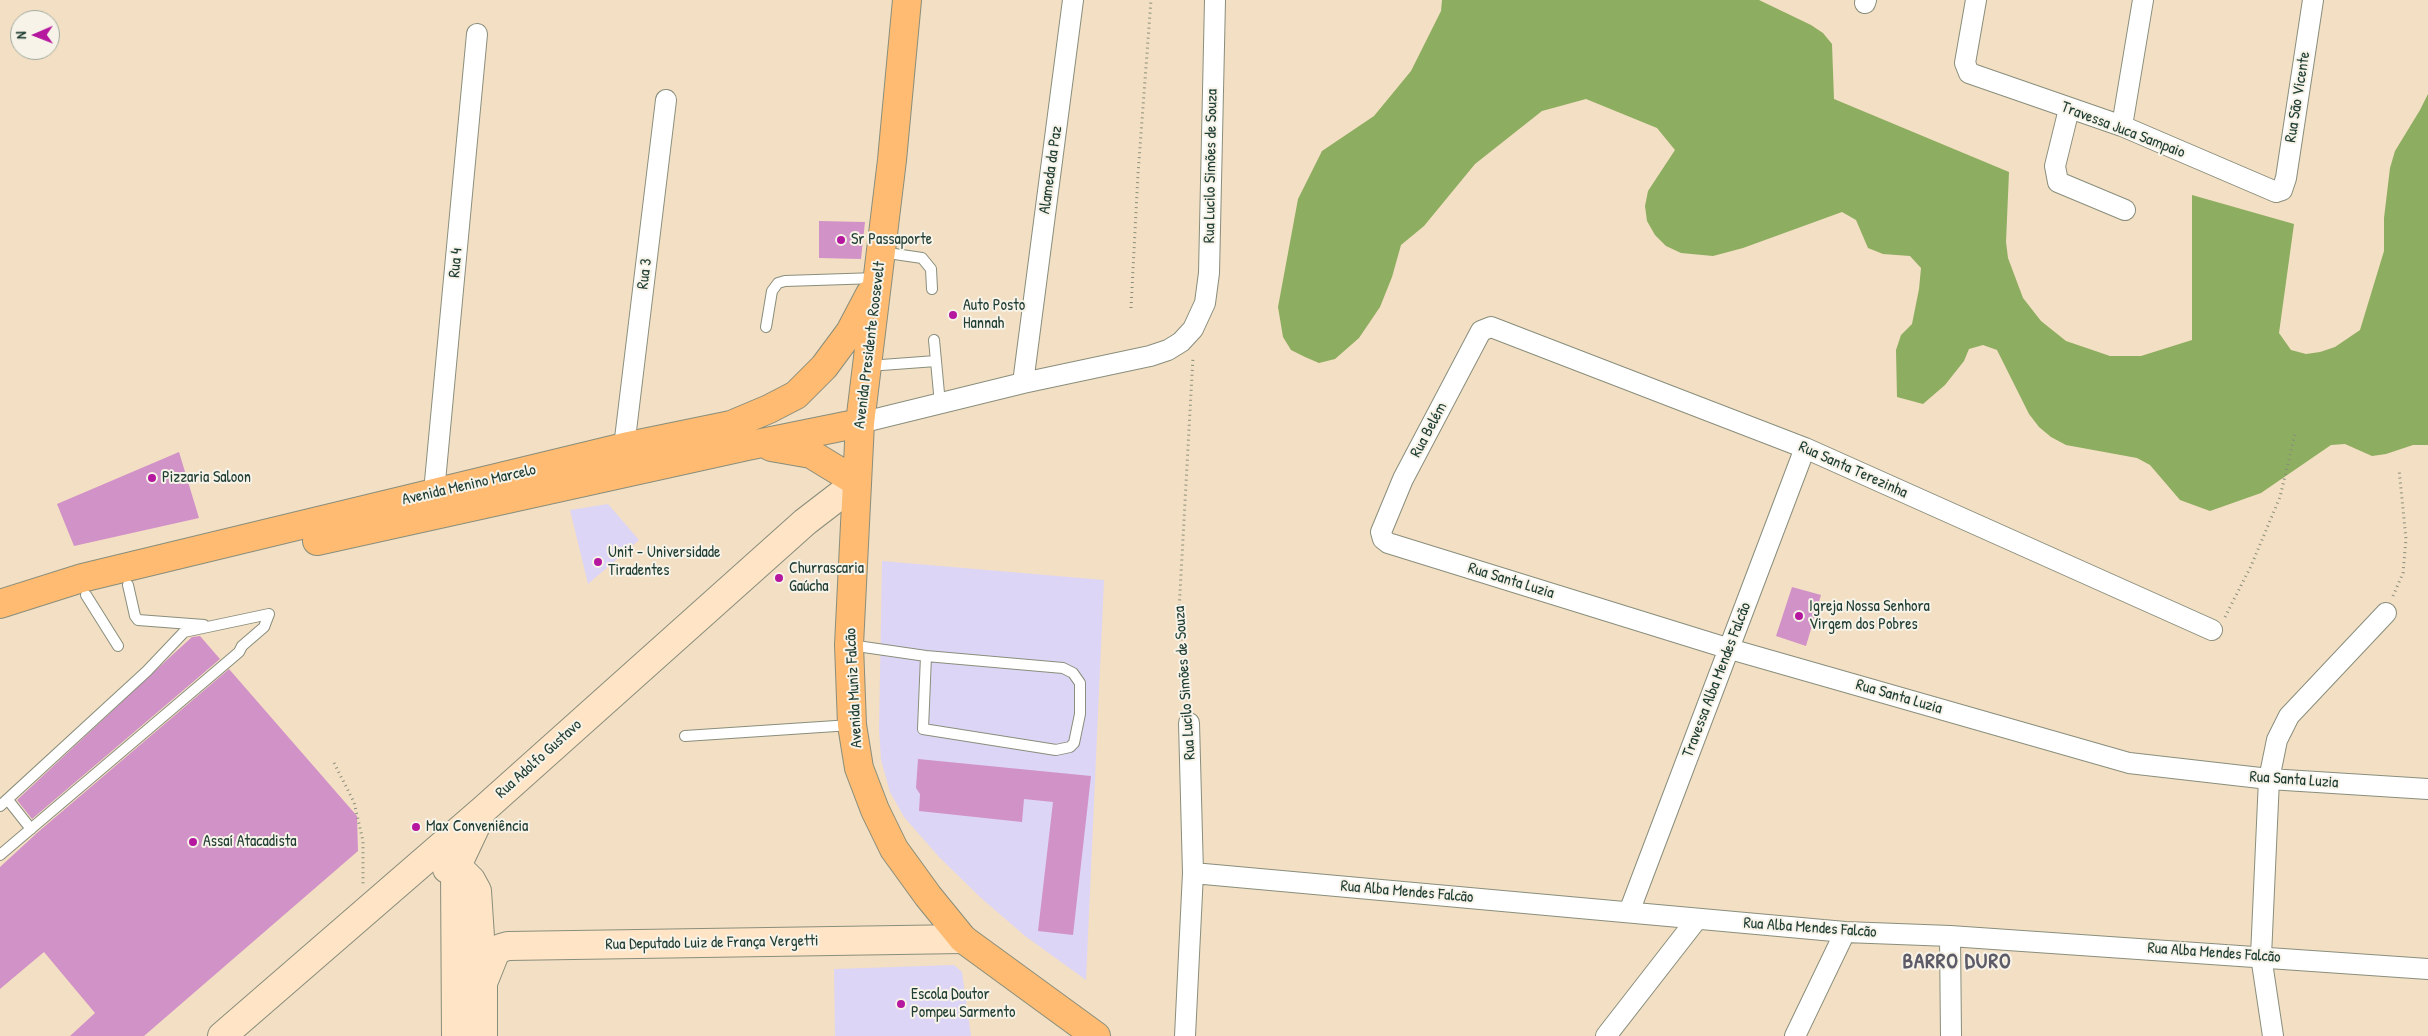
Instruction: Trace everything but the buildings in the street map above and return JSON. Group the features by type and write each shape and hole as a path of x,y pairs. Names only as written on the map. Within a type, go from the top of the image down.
{"main road":[{"name":"Avenida Presidente Roosevelt","path":"857,482 860,423 892,160 907,0"},
{"name":"Avenida Menino Marcelo","path":"0,604 82,578 434,492 532,471 624,447 731,425 796,395 824,367 850,332 879,265"},
{"name":"Avenida Menino Marcelo","path":"0,622 59,601 192,568 860,423"},
{"path":"747,446 779,448 811,454 857,482"},
{"name":"Avenida Muniz Falcão","path":"857,482 849,645 852,724 859,768 874,810 894,849 928,896 963,938 1096,1036"},
{"name":"Rua Adolfo Gustavo","path":"222,1036 484,809 806,522 857,482"},
{"path":"456,1036 455,870 484,809"},
{"path":"404,877 424,869 438,867 455,870 464,873 471,880 477,891 483,983 483,1036"},
{"name":"Rua Deputado Luiz de França Vergetti","path":"483,983 495,953 501,948 508,946 963,938"}],"street":[{"name":"Alameda da Paz","path":"1023,383 1073,0"},
{"name":"Rua Lucilo Simões de Souza","path":"860,423 1168,350 1181,342 1193,329 1205,303 1209,273 1215,0"},
{"name":"Travessa Juca Sampaio","path":"1976,0 1965,63 1966,70 1976,77 2069,110 2122,126 2279,192"},
{"path":"2122,126 2143,0"},
{"name":"Rua São Vicente","path":"2279,192 2284,188 2286,178 2313,0"},
{"name":"Rua 4","path":"434,492 477,34"},
{"name":"Rua 3","path":"624,447 666,100"},
{"path":"2069,110 2055,166 2056,178 2062,185 2125,210"},
{"name":"Rua Santa Terezinha","path":"1488,326 1805,448 2212,630"},
{"name":"Rua Belém","path":"1383,539 1381,532 1383,525 1403,479 1481,331 1488,326"},
{"name":"Travessa Alba Mendes Falcão","path":"1629,912 1805,448"},
{"name":"Rua Santa Luzia","path":"1383,539 1388,543 1730,649 2129,763 2268,779 2428,789"},
{"path":"2273,1036 2261,956 2268,779 2277,740 2289,716 2386,613"},
{"name":"Rua Lucilo Simões de Souza","path":"1185,1036 1193,873 1190,723"},
{"name":"Rua Alba Mendes Falcão","path":"1193,873 1845,932 1950,936 2428,969"},
{"path":"1606,1036 1697,920"},
{"path":"1795,1036 1845,932"},
{"path":"1950,936 1951,1036"}],"lane":[{"path":"766,327 772,291 778,283 785,281 922,258 931,269 932,289"},
{"path":"934,340 940,404"},
{"path":"867,366 936,361"},
{"path":"128,585 133,608 138,620 213,625"},
{"path":"86,595 118,646"},
{"path":"0,855 31,829 240,652 242,646 264,627 269,614 184,632 148,671 4,803 31,829"},
{"path":"849,645 926,656 1063,668 1073,673 1080,683 1080,714 1074,743 1070,747 1056,750 923,729 926,656"},
{"path":"686,736 852,724"}],"path":[{"path":"1131,308 1138,174 1151,0"},
{"name":"Rua Lucilo Simões de Souza","path":"1190,723 1179,611 1192,392 1193,329"},
{"path":"2212,630 2226,616 2251,566 2280,497 2295,434"},
{"path":"2386,613 2403,574 2406,539 2399,469"},
{"path":"334,764 354,802 363,841 362,880 365,911"}],"shaded area":[{"name":"Unit - Universidade Tiradentes","path":"608,504 639,540 588,584 570,510"},
{"path":"882,561 1104,580 1086,980 1025,936 981,898 939,857 904,817 890,792 881,760 879,729"},
{"name":"Escola Doutor Pompeu Sarmento","path":"954,965 962,972 971,1036 835,1036 834,969"}],"green space":[{"path":"1442,0 1759,0 1811,25 1823,33 1832,44 1834,99 2009,172 2006,242 2008,258 2023,298 2041,321 2066,341 2110,356 2141,356 2192,340 2192,195 2294,224 2279,333 2291,350 2306,354 2320,352 2335,347 2360,330 2384,251 2384,218 2390,168 2395,151 2428,94 2428,445 2413,445 2386,454 2372,456 2345,444 2331,445 2261,493 2210,511 2180,500 2150,465 2137,458 2066,445 2051,437 2039,427 2029,414 1997,350 1983,345 1969,349 1964,361 1945,385 1923,404 1897,397 1896,350 1901,335 1912,324 1921,268 1910,256 1883,254 1868,248 1856,220 1842,212 1743,248 1713,256 1681,253 1666,246 1655,235 1647,221 1645,206 1648,191 1675,150 1657,128 1586,99 1542,111 1475,164 1424,226 1401,245 1392,277 1380,307 1359,338 1335,359 1319,363 1305,357 1291,350 1283,337 1278,307 1298,199 1322,151 1374,116 1411,71 1441,11"}],"place":[{"name":"Sr Passaporte","path":"841,240"},
{"name":"Auto Posto Hannah","path":"953,315"},
{"name":"Pizzaria Saloon","path":"152,478"},
{"name":"Unit - Universidade Tiradentes","path":"598,562"},
{"name":"Churrascaria Gaúcha","path":"779,578"},
{"name":"Igreja Nossa Senhora Virgem dos Pobres","path":"1799,616"},
{"name":"Max Conveniência","path":"416,827"},
{"name":"Assaí Atacadista","path":"193,842"},
{"name":"Escola Doutor Pompeu Sarmento","path":"901,1004"}],"district":[{"name":"BARRO DURO","path":"1957,962"}]}
